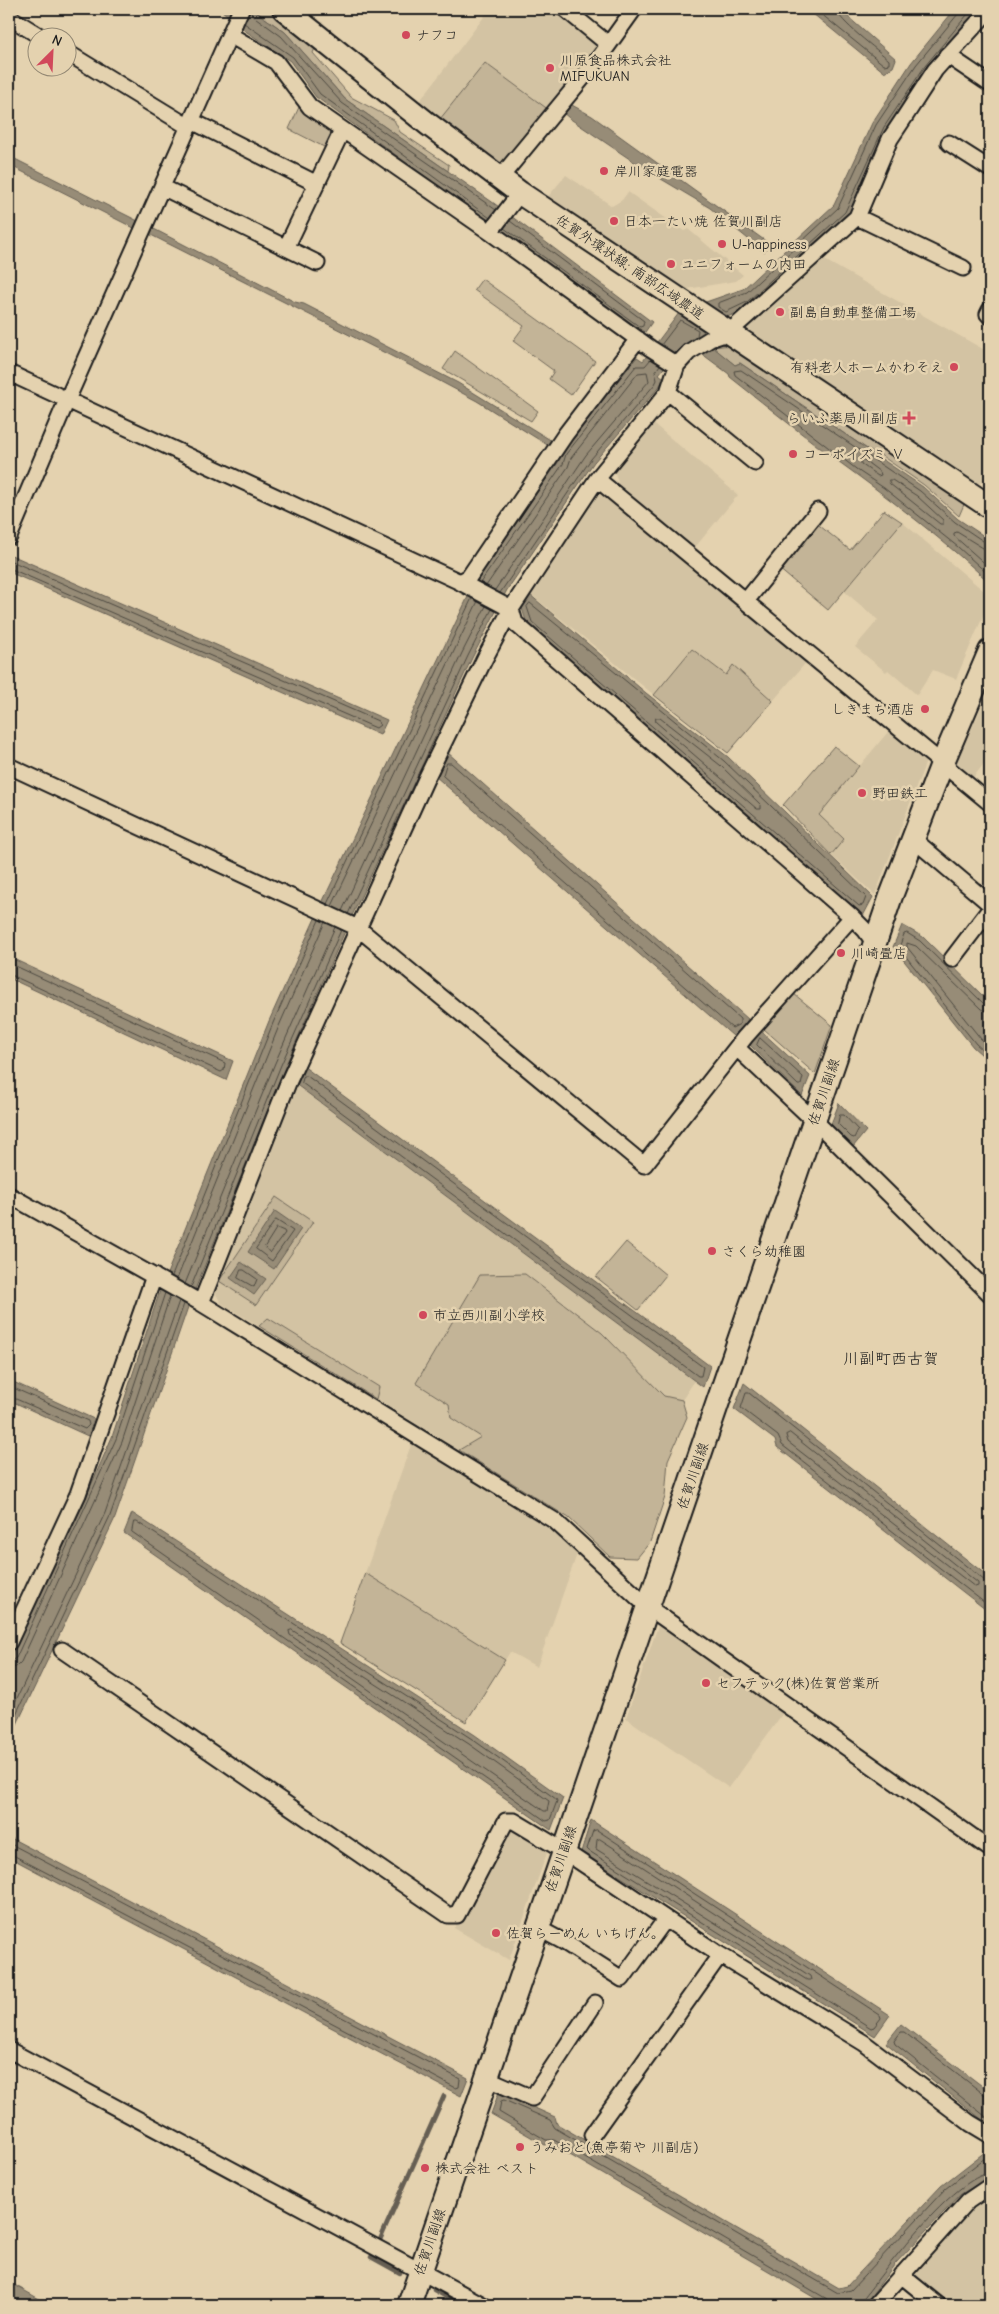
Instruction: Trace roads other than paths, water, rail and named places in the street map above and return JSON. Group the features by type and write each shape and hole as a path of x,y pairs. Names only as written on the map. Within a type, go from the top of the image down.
{"main road":[{"name":"佐賀外環状線; 南部広域農道","path":"284,9 428,124 500,178 514,201 719,336 990,507"},
{"name":"佐賀川副線","path":"409,2305 875,944 942,764 990,651"}],"street":[{"path":"9,537 67,400 240,9"},
{"path":"565,9 608,44"},
{"path":"500,178 599,58 634,9"},
{"path":"201,1303 288,1083 430,770 511,609 597,479 668,392 674,364 688,352 719,336 857,218 890,140 935,70 990,9"},
{"path":"9,17 28,29"},
{"path":"232,30 276,62 310,107 490,232 674,364"},
{"path":"947,55 990,84"},
{"path":"78,59 190,124 317,184"},
{"path":"286,248 342,131"},
{"path":"949,143 990,170"},
{"path":"162,187 318,263"},
{"path":"490,232 514,201"},
{"path":"857,218 963,268"},
{"path":"990,310 988,314 990,316"},
{"path":"460,582 469,577 565,435 644,344"},
{"path":"9,373 460,582 511,609 515,623 852,918 865,930 875,944"},
{"path":"668,392 754,463"},
{"path":"597,479 990,803"},
{"path":"746,601 818,511"},
{"path":"9,766 309,907 358,928 644,1165 745,1037 852,918"},
{"path":"913,840 990,904"},
{"path":"952,959 990,909"},
{"path":"737,1048 988,1286"},
{"path":"9,1195 201,1303 555,1521 648,1607 990,1849"},
{"path":"11,1633 78,1494 154,1276"},
{"path":"62,1650 448,1915 457,1915 506,1821 514,1821 564,1851 720,1955 864,2043 970,2123 990,2135"},
{"path":"538,1928 564,1942 622,1979 665,1920"},
{"path":"592,2135 720,1955"},
{"path":"486,2078 532,2098 595,2003"},
{"path":"9,2050 483,2305"},
{"path":"875,2305 968,2201 990,2186"},
{"path":"901,2274 938,2305"}],"water":[{"path":"220,9 252,9 285,32 345,99 495,204 652,322 643,335 316,97 290,61 244,30"},
{"path":"807,9 839,9 896,59 893,67 884,72"},
{"path":"955,9 979,9 929,69 888,130 849,215 750,307 725,318 703,303 743,289 834,205 872,123 911,63"},
{"path":"570,104 592,116 771,245 764,252 710,208 646,170 569,118 562,112"},
{"path":"9,156 138,221 134,228 9,165"},
{"path":"152,228 458,383 552,441 549,446 477,401 417,369 149,234"},
{"path":"679,313 706,329 702,338 735,365 740,363 923,487 958,519 990,540 990,583 925,527 793,427 730,377 729,374 690,345 680,348 659,374 664,378 659,387 594,462 507,590 472,658 349,922 285,1067 188,1307 115,1518 9,1741 9,1661 83,1504 112,1437 160,1291 269,1021 321,905 475,582 559,461 557,457 637,357 643,361"},
{"path":"9,554 387,720 380,735 9,572"},
{"path":"529,594 646,693 728,757 873,897 863,916 527,624 521,605"},
{"path":"447,752 748,1019 743,1027 733,1036 435,776"},
{"path":"902,925 923,937 990,1003 990,1062 973,1047 893,947"},
{"path":"9,957 233,1061 226,1080 9,978"},
{"path":"760,1030 810,1076 802,1096 748,1043"},
{"path":"303,1066 710,1366 703,1387 294,1083"},
{"path":"839,1103 866,1131 853,1147 831,1124"},
{"path":"275,1211 301,1229 274,1269 248,1252"},
{"path":"241,1262 266,1279 254,1295 230,1278"},
{"path":"9,1380 96,1420 90,1437 9,1400"},
{"path":"744,1383 990,1578 990,1613 777,1447 775,1440 734,1409"},
{"path":"132,1513 475,1735 563,1798 551,1830 124,1533"},
{"path":"591,1820 890,2015 875,2036 581,1852"},
{"path":"9,1837 468,2078 461,2096 9,1857"},
{"path":"901,2024 990,2092 990,2126 886,2043"},
{"path":"499,2092 555,2117 557,2124 839,2288 847,2286 941,2186 990,2148 990,2177 961,2194 895,2264 864,2305 827,2305 551,2144 545,2145 491,2114"},
{"path":"9,2282 50,2305 9,2305"}],"waterway":[{"path":"379,2242 444,2096"},
{"path":"371,2257 400,2273"},
{"path":"434,2290 461,2305"}],"place":[{"name":"ナフコ","path":"406,35"},
{"name":"川原食品株式会社 MIFUKUAN","path":"550,68"},
{"name":"岸川家庭電器","path":"604,171"},
{"name":"日本一たい焼 佐賀川副店","path":"614,221"},
{"name":"U-happiness","path":"722,244"},
{"name":"ユニフォームの内田","path":"671,264"},
{"name":"副島自動車整備工場","path":"780,312"},
{"name":"有料老人ホームかわそえ","path":"954,367"},
{"name":"らいふ薬局川副店","path":"909,418"},
{"name":"コーポイズミ Ⅴ","path":"793,454"},
{"name":"しきまち酒店","path":"925,709"},
{"name":"野田鉄工","path":"862,793"},
{"name":"川崎畳店","path":"841,953"},
{"name":"さくら幼稚園","path":"712,1251"},
{"name":"市立西川副小学校","path":"423,1315"},
{"name":"セフテック(株)佐賀営業所","path":"706,1683"},
{"name":"佐賀らーめん いちげん。","path":"496,1933"},
{"name":"うみおと(魚亭菊や 川副店)","path":"520,2147"},
{"name":"株式会社 ベスト","path":"425,2168"}],"district":[{"name":"川副町西古賀","path":"891,1359"}]}
